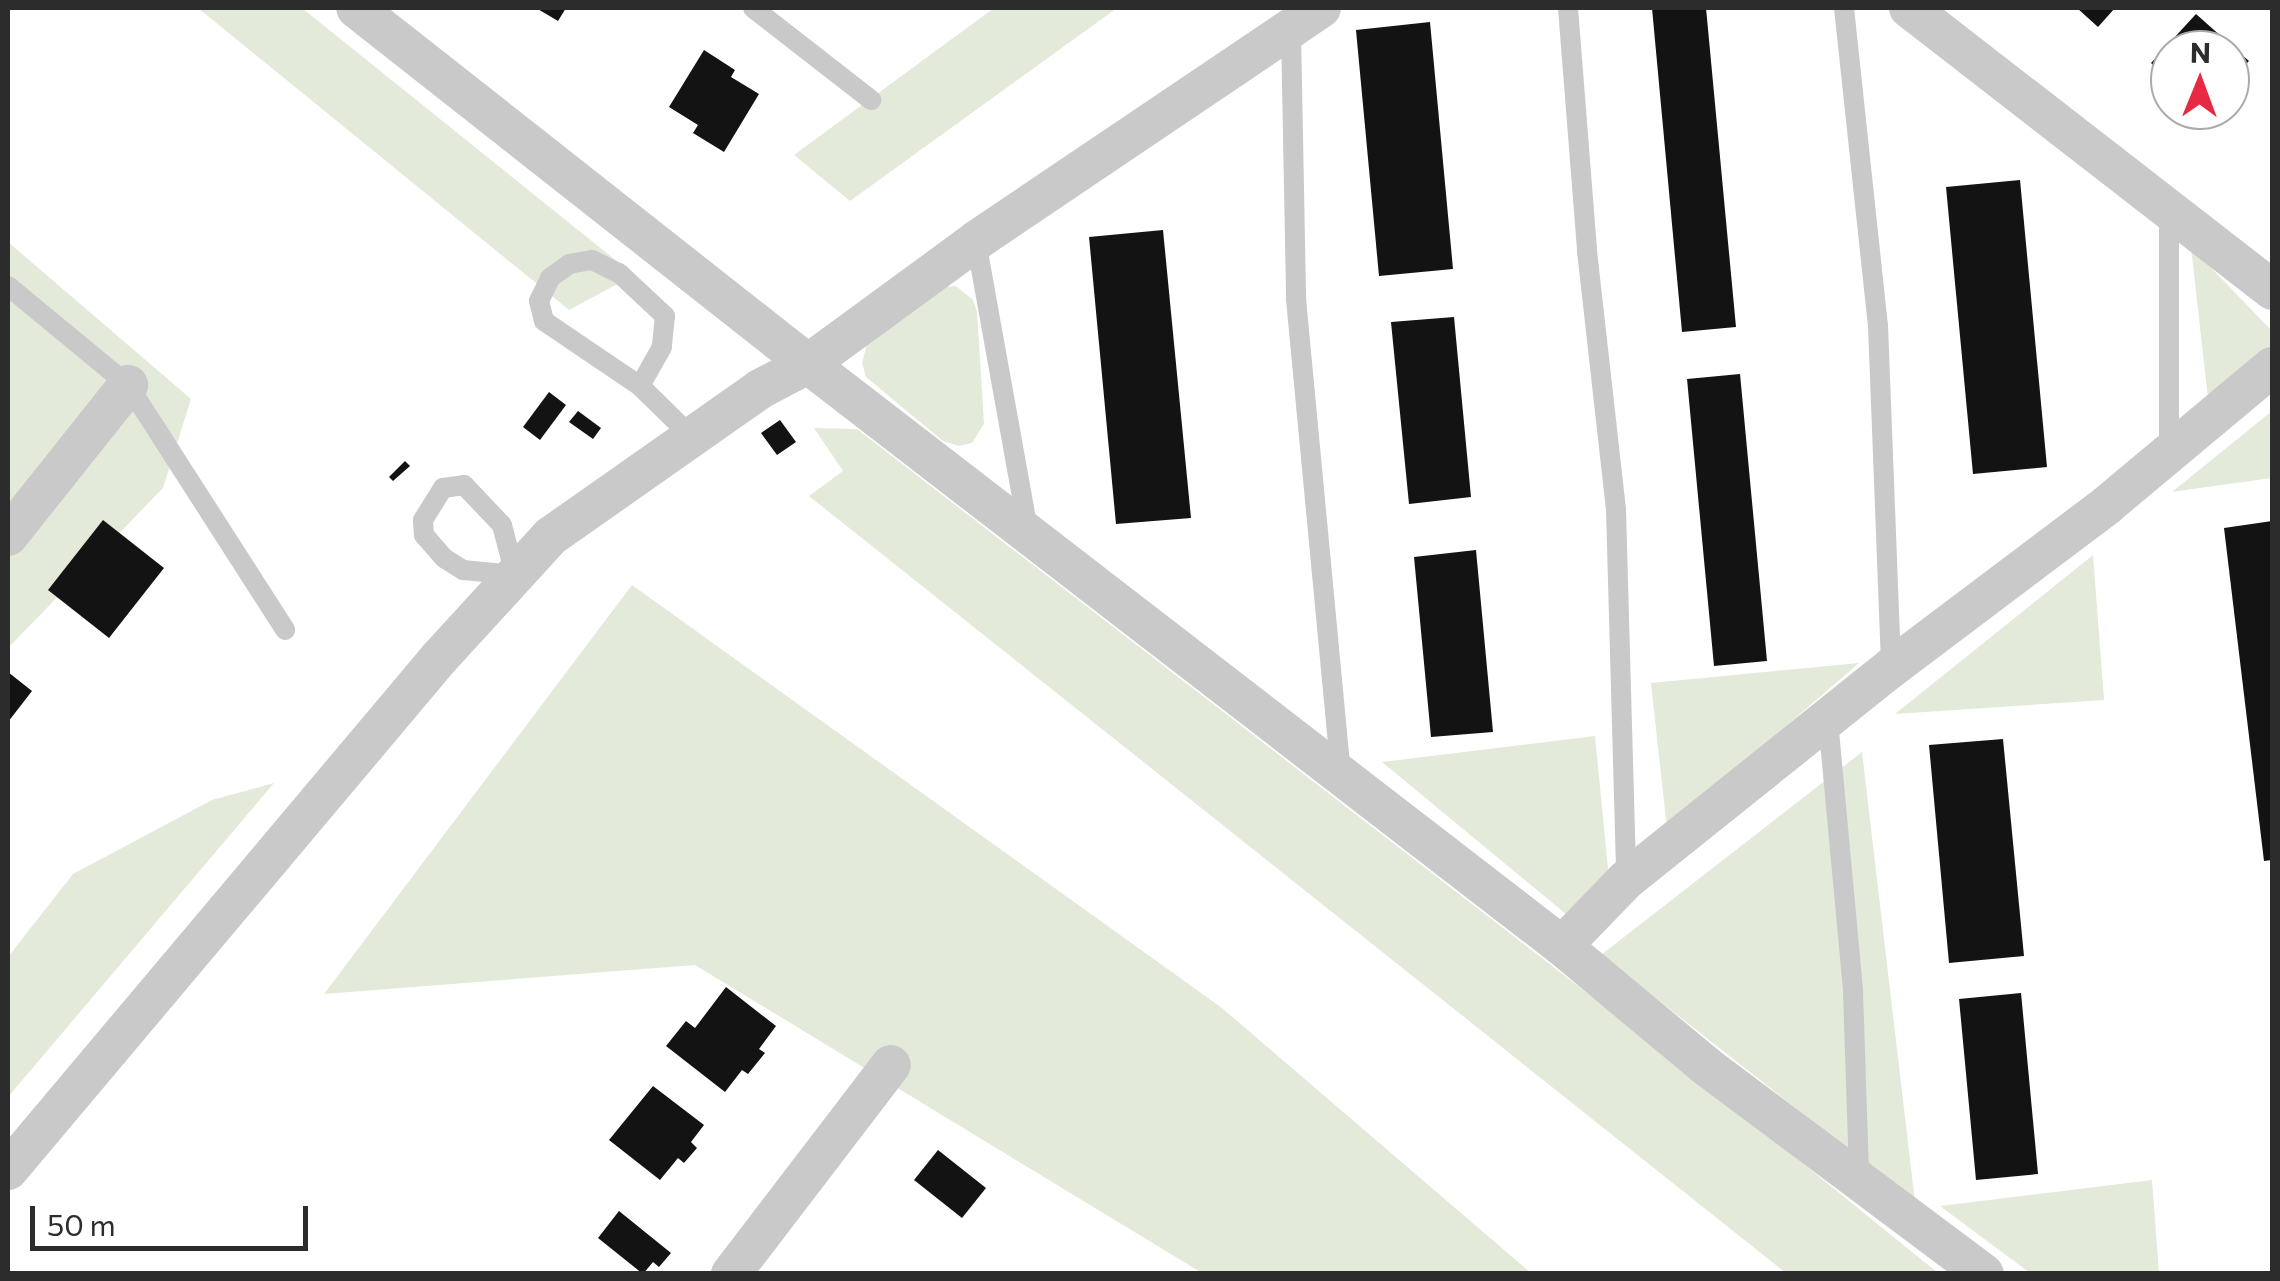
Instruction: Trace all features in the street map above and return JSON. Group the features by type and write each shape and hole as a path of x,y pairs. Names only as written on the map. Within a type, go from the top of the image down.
{"street":[{"path":"356,8 808,364 1028,530 1562,946 1706,1066 1984,1274"},
{"path":"1909,8 2169,214 2272,290"},
{"path":"8,1170 440,656 551,536 760,388 808,364 976,241 1306,20"},
{"path":"1562,946 1626,880 1891,668 2107,505 2272,367"},
{"path":"8,536 128,385"},
{"path":"731,1274 890,1065"}],"lane":[{"path":"753,8 871,100"},
{"path":"1568,8 1586,250 1616,510 1626,880"},
{"path":"1844,8 1878,326 1891,668"},
{"path":"1306,20 1296,299 1342,778"},
{"path":"2169,214 2169,450"},
{"path":"976,241 1028,530"},
{"path":"640,386 662,348 665,316 619,272 592,260 569,264 550,278 538,302 544,320 640,386 692,438"},
{"path":"8,286 128,385 285,630"},
{"path":"464,485 502,525 515,575 463,570 434,546 424,534 422,520 442,488 464,485"},
{"path":"1828,720 1853,992 1859,1176 1936,1238"}],"green space":[{"path":"198,8 302,8 634,275 569,310"},
{"path":"994,8 1117,8 850,201 794,155"},
{"path":"8,242 191,399 163,488 8,648"},
{"path":"2191,247 2272,331 2272,380 2212,434"},
{"path":"956,286 973,300 977,312 984,424 972,443 959,446 943,441 866,377 862,363 867,344 942,287"},
{"path":"2272,411 2272,478 2172,492"},
{"path":"814,428 857,429 1710,1088 1938,1273 1786,1273 809,496 843,471"},
{"path":"2093,555 2104,700 1895,714"},
{"path":"632,585 1222,1008 1531,1273 1202,1273 695,965 324,994"},
{"path":"1859,663 1667,829 1651,683"},
{"path":"1595,736 1610,889 1566,914 1382,762"},
{"path":"1862,752 1915,1202 1601,955"},
{"path":"274,783 8,1097 8,957 73,874 212,800"},
{"path":"2152,1180 2159,1273 2030,1273 1940,1206"}],"building":[{"path":"536,8 566,8 558,21"},
{"path":"1652,8 1706,8 1736,327 1682,332"},
{"path":"2077,8 2115,8 2098,27"},
{"path":"2196,14 2214,30 2181,30"},
{"path":"1430,22 1453,269 1379,276 1356,30"},
{"path":"704,50 735,70 731,77 759,94 724,152 693,133 698,125 669,107"},
{"path":"2020,180 2047,467 1973,474 1946,187"},
{"path":"1163,230 1191,518 1116,524 1089,237"},
{"path":"1454,317 1471,497 1409,504 1391,322"},
{"path":"1740,374 1767,661 1714,666 1687,379"},
{"path":"549,392 566,405 540,440 523,427"},
{"path":"578,411 601,428 593,439 569,422"},
{"path":"780,420 796,442 777,455 761,433"},
{"path":"405,461 410,466 393,481 389,477"},
{"path":"103,520 164,568 109,638 48,590"},
{"path":"2272,521 2272,860 2264,861 2224,528"},
{"path":"1476,550 1493,732 1431,737 1414,557"},
{"path":"8,672 32,691 8,722"},
{"path":"2003,739 2024,956 1949,963 1929,745"},
{"path":"726,987 776,1026 759,1049 765,1053 748,1074 742,1070 725,1092 666,1046 686,1021 695,1028"},
{"path":"2021,993 2038,1174 1976,1180 1959,999"},
{"path":"653,1086 704,1125 691,1142 697,1148 684,1163 678,1158 660,1180 609,1140"},
{"path":"938,1150 986,1188 962,1218 914,1180"},
{"path":"619,1211 671,1253 659,1267 653,1262 643,1274 598,1238"}]}
